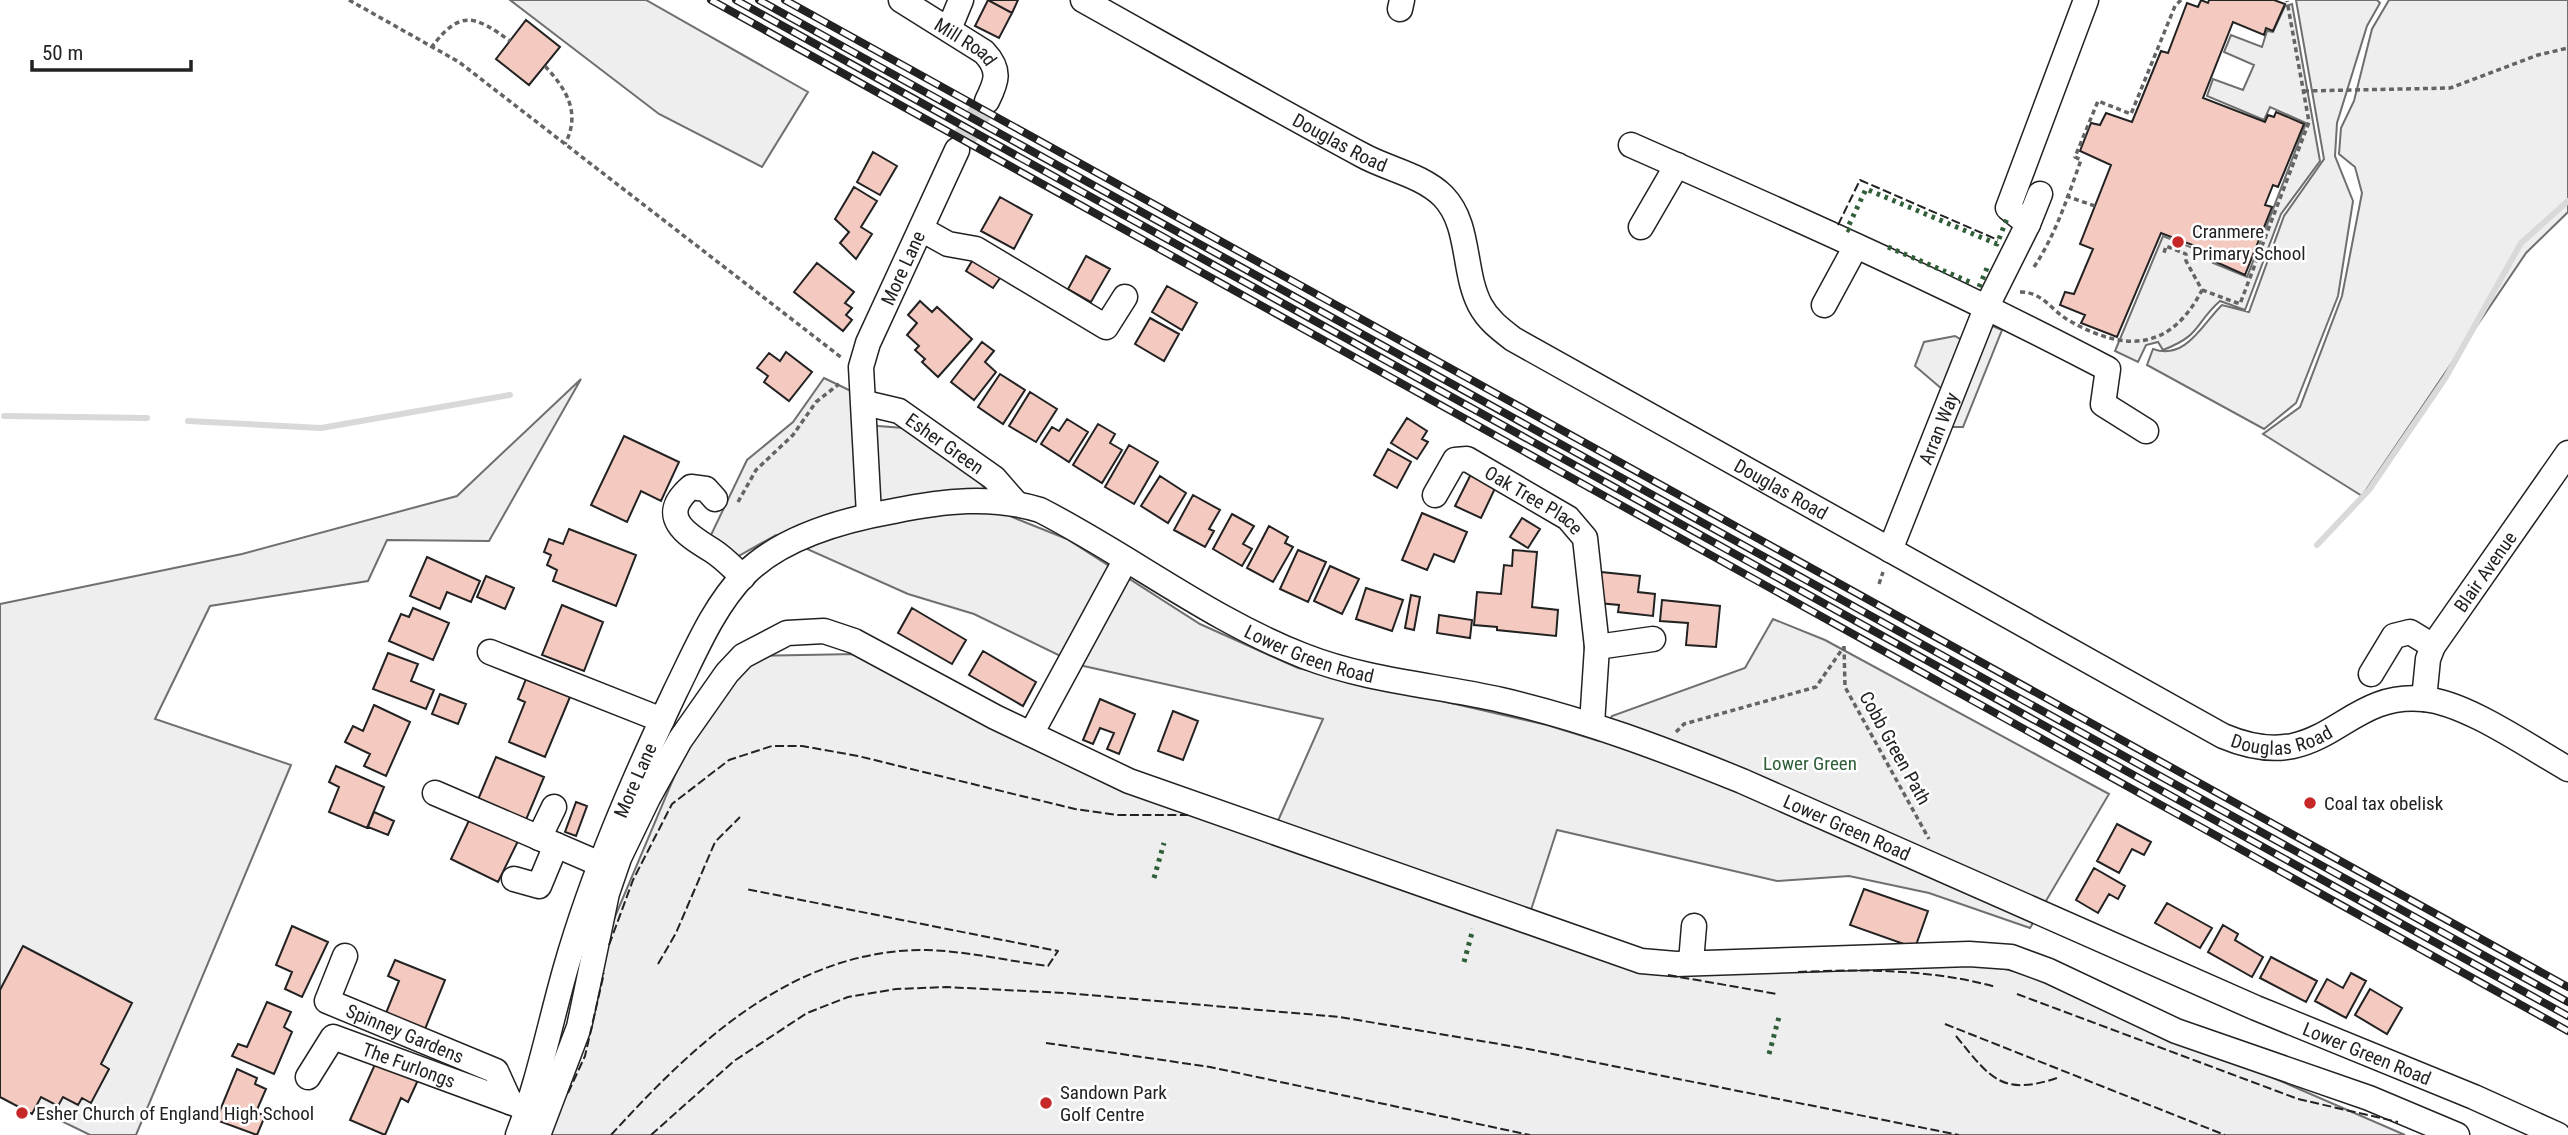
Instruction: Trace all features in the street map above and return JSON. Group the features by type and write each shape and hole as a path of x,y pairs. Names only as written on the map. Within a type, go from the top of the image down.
{"street":[{"name":"Mill Road","path":"901,0 995,63 997,81 987,102"},
{"path":"948,29 961,0"},
{"name":"Douglas Road","path":"1083,0 1365,157 1421,181 1442,195 1455,213 1462,231 1472,282 1480,304 1492,323 1513,339 2223,736 2245,746 2294,747 2317,739 2381,703 2402,698 2424,699 2447,703 2568,769"},
{"path":"2028,224 2008,208 2086,0"},
{"path":"1631,145 1993,309 2108,369 2102,404 2146,430"},
{"name":"More Lane","path":"869,515 861,367 869,343 957,150"},
{"path":"1641,227 1677,165"},
{"name":"Arran Way","path":"1890,550 2028,224 2048,193"},
{"path":"921,229 948,244 976,249 1106,327 1125,297"},
{"path":"1824,305 1856,246"},
{"name":"Esher Green","path":"865,404 900,411 994,478 1015,502"},
{"name":"Blair Avenue","path":"2424,699 2428,659 2433,646 2568,453"},
{"name":"Oak Tree Place","path":"1435,495 1454,460 1467,458 1568,518 1585,538 1597,647 1592,724"},
{"path":"725,502 706,489 691,487 680,496 675,514 680,527 696,544 714,552 743,577"},
{"name":"More Lane","path":"518,1135 519,1106 600,864 662,720 702,638 724,598 743,577 776,551 819,531 869,515 951,500 1015,502 1040,510 1071,526 1125,561"},
{"path":"1031,734 1125,561"},
{"name":"Lower Green Road","path":"1125,561 1211,612 1303,656 1372,677 1497,699 1592,724 1660,748 2256,1008 2474,1097 2558,1135"},
{"path":"538,1135 579,1027 607,893 619,858 680,740 727,673 743,656 786,633 824,631 854,641 1031,734 1129,781 1511,918 1641,961 1969,954 2011,957 2049,971 2176,1031 2369,1098 2457,1135"},
{"path":"2371,674 2394,636 2410,632 2433,646"},
{"path":"1597,647 1653,639"},
{"path":"490,652 662,720"},
{"path":"435,793 600,864"},
{"path":"514,879 540,886 554,807"},
{"path":"1691,962 1694,926"},
{"name":"Spinney Gardens","path":"345,956 327,1001 496,1071 519,1106"},
{"name":"The Furlongs","path":"308,1077 333,1037 519,1106"}],"path":[{"path":"349,0 459,62 835,355 861,367 816,402 793,435 725,502"},
{"path":"2067,196 2081,160 2075,157 2098,101 2131,114 2175,6 2181,0"},
{"path":"2164,253 2166,246 2186,254 2186,261 2202,290 2240,304 2309,122 2286,0"},
{"path":"431,48 447,26 465,19 487,24 510,41"},
{"path":"2304,91 2449,88 2538,55 2568,48"},
{"path":"545,66 573,110 573,129 564,145"},
{"path":"2048,193 2067,196 2095,206"},
{"path":"1993,309 2018,292 2028,292 2045,299 2070,321 2109,337 2143,341 2161,336 2178,326 2190,313 2202,290"},
{"name":"Cobb Green Path","path":"1660,748 1684,724 1816,687 1844,646 1845,687 1929,839 1942,869"}],"green space":[{"path":"510,0 646,0 808,92 762,167 659,114"},
{"path":"2296,0 2377,0 2380,3 2367,26 2337,123 2335,156 2353,201 2338,296 2296,403 2264,429 2147,365 2153,349 2175,350 2184,345 2222,305 2249,312 2284,216 2324,159"},
{"path":"2389,0 2568,0 2568,212 2526,253 2362,496 2263,434 2300,407 2342,296 2362,193 2355,167 2339,154 2341,128 2354,101 2372,29"},
{"path":"2292,4 2320,161 2281,214 2245,310 2220,301 2185,339 2163,350 2158,342 2146,345 2138,362 2115,351 2163,236 2215,257 2213,263 2247,277 2306,123 2270,107 2264,120 2207,96 2213,79 2243,90 2254,65 2224,52 2231,35 2262,47 2267,31 2273,32 2285,6"},
{"path":"1988,324 2002,330 1963,427 1952,427 1942,389 1915,366 1924,342 1955,336 1962,340"},
{"name":"Lower Green","path":"824,378 851,391 857,420 878,426 904,428 979,482 1012,517 1067,539 1200,624 1298,668 1547,725 1599,741 1612,716 1745,668 1773,619 1825,640 2109,794 2030,928 1929,893 1849,876 1777,881 1557,830 1530,913 1277,823 1323,719 1079,665 974,614 908,594 776,535 735,558 710,537 747,460 793,422"},
{"path":"581,379 489,541 387,540 368,581 210,606 155,719 291,765 136,1135 90,1135 0,1091 0,604 242,554 457,496"},
{"path":"856,654 1070,766 1646,972 1984,964 2043,978 2405,1135 527,1135 562,1042 710,692 743,656"}],"building":[{"path":"988,0 1018,0 1012,13"},
{"path":"988,0 1012,13 999,38 975,26"},
{"name":"Cranmere Primary School","path":"2201,0 2208,3 2209,0 2274,0 2285,4 2273,31 2266,28 2264,35 2233,22 2203,98 2265,122 2268,115 2274,117 2276,112 2304,124 2278,187 2273,185 2265,205 2272,207 2245,275 2216,262 2219,255 2161,233 2117,337 2081,323 2085,315 2060,305 2065,292 2074,294 2093,249 2080,244 2111,165 2080,151 2091,123 2100,125 2106,113 2132,122 2161,51 2168,53 2187,3 2198,7"},
{"path":"526,20 560,47 529,85 496,59"},
{"path":"873,152 897,166 880,195 857,182"},
{"path":"854,187 877,201 861,227 872,234 856,259 840,243 849,232 835,219"},
{"path":"1000,197 1032,215 1014,249 981,231"},
{"path":"977,253 1005,271 993,288 966,271"},
{"path":"1086,256 1110,269 1091,302 1068,289"},
{"path":"817,263 854,292 845,303 852,308 846,315 852,320 843,331 794,292"},
{"path":"1167,286 1197,303 1182,330 1152,312"},
{"path":"920,301 932,312 937,307 972,339 938,377 922,362 925,359 915,350 919,346 907,335 917,323 908,315"},
{"path":"1150,318 1179,334 1164,361 1135,344"},
{"path":"982,342 994,351 985,362 996,372 974,400 951,382"},
{"path":"786,352 812,372 789,401 764,382 768,376 757,368 769,353 780,361"},
{"path":"1000,374 1025,390 1003,424 978,407"},
{"path":"1030,392 1057,409 1036,442 1009,426"},
{"path":"1407,418 1427,431 1422,439 1428,442 1417,459 1391,443"},
{"path":"1067,419 1088,432 1069,462 1041,444 1052,427 1059,431"},
{"path":"1098,424 1115,434 1110,443 1122,450 1102,483 1073,465"},
{"path":"624,436 679,462 661,501 641,491 627,522 591,505"},
{"path":"1129,445 1158,462 1134,504 1105,487"},
{"path":"1388,449 1411,462 1397,488 1374,475"},
{"path":"1473,470 1498,482 1481,518 1455,506"},
{"path":"1160,476 1186,493 1168,523 1141,506"},
{"path":"1193,495 1220,510 1209,529 1214,531 1205,547 1174,530"},
{"path":"1422,513 1467,532 1454,562 1434,554 1427,570 1402,560"},
{"path":"1232,514 1254,526 1243,544 1252,549 1242,566 1213,549"},
{"path":"1522,518 1540,529 1528,548 1510,537"},
{"path":"1269,526 1288,537 1285,543 1293,547 1273,582 1247,568"},
{"path":"569,529 636,555 616,606 553,581 557,570 547,565 551,555 544,552 549,539 563,544"},
{"path":"1298,550 1326,562 1308,602 1280,589"},
{"path":"1513,550 1537,552 1532,607 1558,610 1556,636 1474,625 1477,592 1501,594 1504,565 1512,566"},
{"path":"427,557 480,581 471,602 447,592 440,609 410,596"},
{"path":"1330,566 1359,579 1342,614 1314,601"},
{"path":"1601,572 1640,576 1638,592 1655,594 1653,616 1618,612 1619,605 1598,603"},
{"path":"486,576 514,588 505,609 477,597"},
{"path":"1366,588 1403,600 1392,631 1356,619"},
{"path":"1411,595 1420,597 1414,630 1405,628"},
{"path":"1662,600 1720,606 1716,647 1686,645 1688,623 1660,621"},
{"path":"562,605 603,622 584,671 542,655"},
{"path":"413,608 449,623 433,660 389,641 401,614 409,617"},
{"path":"912,608 966,640 952,664 898,633"},
{"path":"1439,615 1472,620 1470,638 1437,633"},
{"path":"983,651 1036,682 1023,706 969,675"},
{"path":"388,653 418,664 411,681 434,690 426,709 373,689"},
{"path":"526,679 570,697 545,757 509,742 525,702 518,699"},
{"path":"440,694 466,704 458,724 432,714"},
{"path":"1100,699 1135,714 1119,754 1107,749 1114,733 1100,728 1093,744 1083,740"},
{"path":"374,705 410,722 386,776 364,766 370,754 345,742 353,726 363,731"},
{"path":"1173,711 1198,721 1183,760 1158,751"},
{"path":"496,757 544,777 525,822 477,802"},
{"path":"336,766 384,787 367,828 329,812 339,787 329,782"},
{"path":"576,802 587,806 576,836 565,832"},
{"path":"374,812 394,821 388,835 368,827"},
{"path":"472,814 520,837 498,882 451,859"},
{"path":"2117,824 2151,842 2144,855 2132,849 2119,873 2097,861"},
{"path":"2094,868 2125,886 2118,899 2109,894 2098,913 2076,900"},
{"path":"1864,889 1928,911 1915,948 1850,925"},
{"path":"2167,903 2212,928 2200,948 2155,923"},
{"path":"2223,925 2238,934 2235,940 2263,957 2252,977 2208,952"},
{"path":"292,926 328,942 302,997 285,989 292,972 276,965"},
{"path":"23,946 132,1003 101,1064 109,1069 91,1103 82,1098 78,1105 63,1097 58,1106 41,1097 32,1114 0,1097 0,990"},
{"path":"2271,957 2317,981 2306,1002 2260,978"},
{"path":"395,960 445,980 423,1034 384,1018 399,981 388,976"},
{"path":"2351,973 2366,981 2346,1018 2315,1001 2327,979 2343,988"},
{"path":"2370,989 2402,1008 2387,1034 2355,1015"},
{"path":"267,1002 291,1012 284,1027 292,1032 274,1074 232,1056 238,1044 247,1047"},
{"path":"376,1062 418,1080 408,1102 401,1098 385,1135 350,1120"},
{"path":"237,1069 257,1078 255,1084 266,1089 256,1112 265,1116 257,1135 216,1120"}],"waterway":[{"path":"2317,545 2369,490 2446,377 2521,243 2568,201"},
{"path":"188,421 321,428 510,395"},
{"path":"4,416 147,418"}],"tunnel":[{"path":"957,150 987,101"}],"railway":[{"path":"711,0 2568,1031"},
{"path":"736,0 2568,1016"},
{"path":"759,0 2568,1002"},
{"path":"785,0 2568,987"}],"hedge":[{"path":"1850,231 1847,229 1866,189 1997,244 2008,216"},
{"path":"1888,247 1972,283"},
{"path":"1979,287 1987,268"},
{"path":"1154,878 1164,843"},
{"path":"1464,962 1473,929"},
{"path":"1769,1054 1779,1017"}],"fence":[{"path":"1838,225 1860,180 1998,240"},
{"path":"609,945 633,880 672,804 729,760 772,746 802,746 858,756 1075,809 1117,815 1188,815"},
{"path":"658,964 676,933 715,842 740,817"},
{"path":"611,1135 677,1067 713,1036 750,1008 790,984 832,966 878,954 926,950 1048,966 1058,951 746,889"},
{"path":"1798,972 1897,972 1947,977 1996,987"},
{"path":"568,1093 585,1056 604,973"},
{"path":"1668,975 1777,994"},
{"path":"651,1135 734,1061 807,1013 848,997 896,989 946,987 1066,993 1340,1017 1528,1049 1959,1135"},
{"path":"2017,994 2298,1099 2398,1122"},
{"path":"1945,1024 2225,1135"},
{"path":"1956,1036 1979,1063 1999,1080 2024,1085 2060,1077"},
{"path":"1046,1043 1210,1067 1530,1135"}],"place":[{"name":"Cranmere Primary School","path":"2178,242"},
{"name":"Coal tax obelisk","path":"2310,803"},
{"name":"Sandown Park Golf Centre","path":"1046,1103"},
{"name":"Esher Church of England High School","path":"22,1113"}]}
